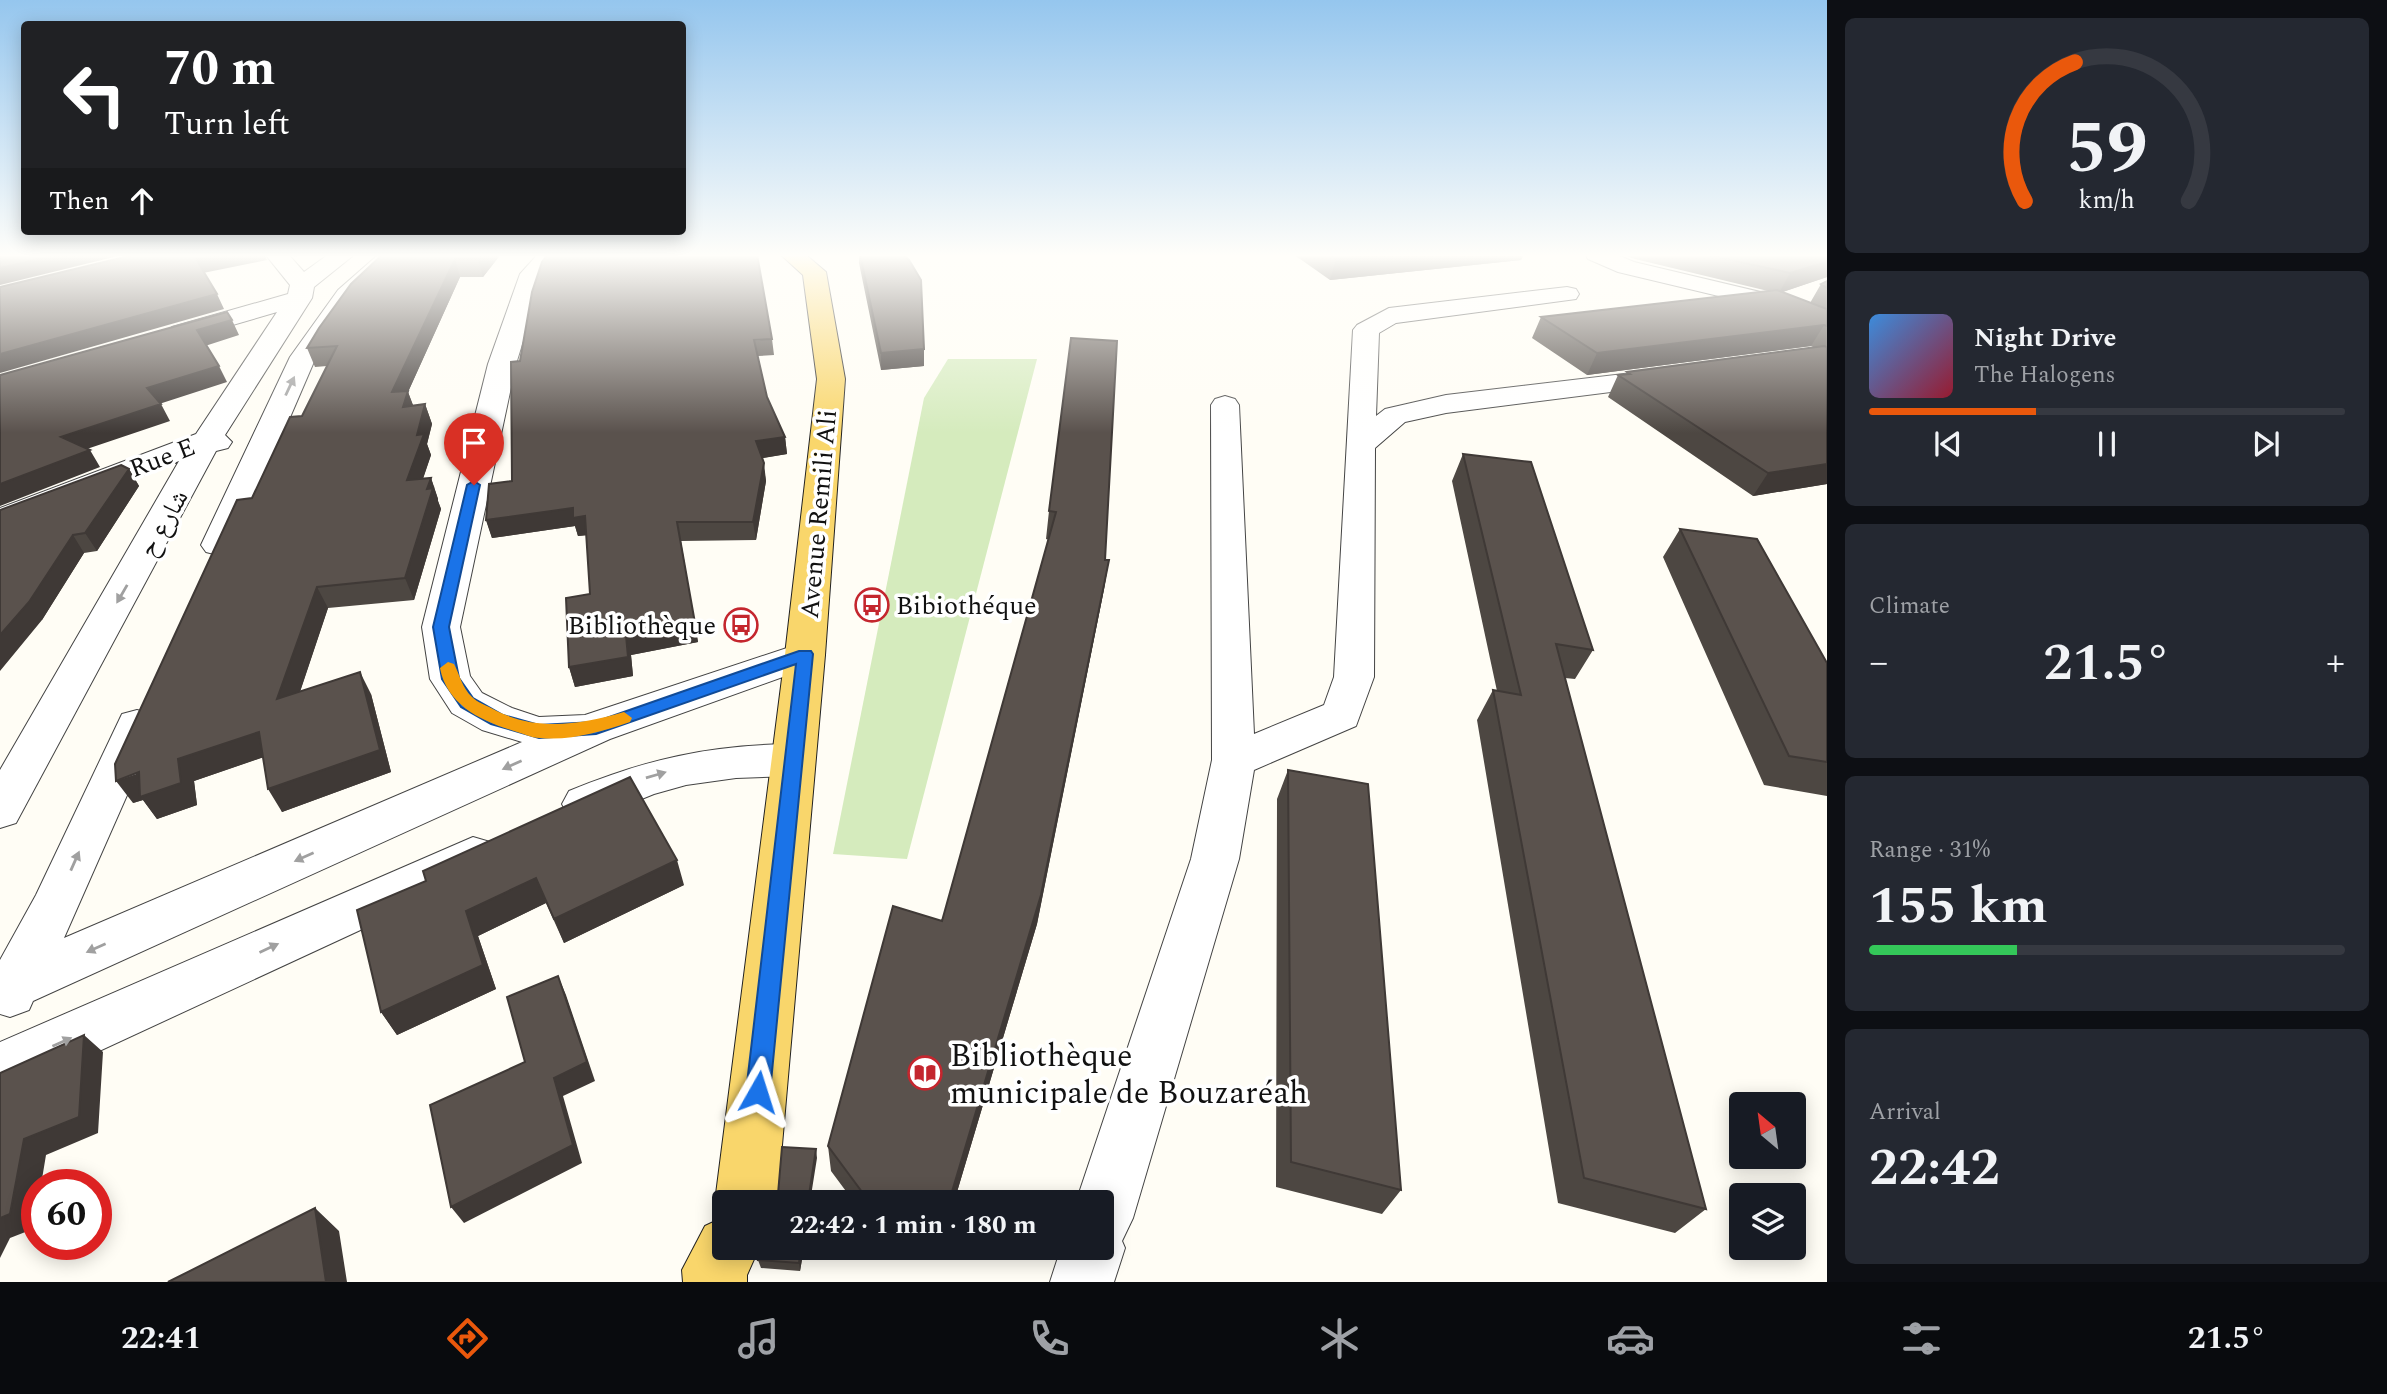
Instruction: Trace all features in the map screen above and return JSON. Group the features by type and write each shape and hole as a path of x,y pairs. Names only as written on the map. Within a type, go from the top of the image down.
{"main road":[{"name":"Avenue Remili Ali","path":"747,1190 805,654 831,379 821,314"}],"street":[{"path":"157,339 233,314"},
{"name":"شارع ح","path":"0,810 185,484 207,440 287,314"},
{"path":"206,574 303,357 334,314"},
{"path":"519,314 502,364 441,627 450,679 467,703 497,719 539,732 596,728"},
{"path":"1234,760 1341,715 1354,677 1366,330 1389,316 1407,314"},
{"path":"1789,314 1822,348"},
{"path":"1360,444 1395,415 1446,404 1707,372"},
{"path":"1111,1190 1215,859 1234,760 1225,405"},
{"name":"Rue E","path":"0,520 207,440 233,441 271,428"},
{"path":"185,484 204,473 228,468 238,468 250,474"},
{"path":"5,993 596,728 805,654"},
{"path":"5,993 54,908 149,698"},
{"path":"0,1070 636,781 688,766 735,760 793,760"},
{"path":"1082,1282 1089,1260"}],"green space":[{"path":"948,359 1037,359 907,859 833,854 924,398"}],"building":[{"path":"0,314 145,314 0,354"},
{"path":"220,314 228,314 232,320 197,330 219,366 147,388 161,404 61,437 90,450 0,484 0,375"},
{"path":"329,314 429,314 392,392 408,391 403,407 425,404 417,435 424,434 407,480 431,478 427,489 433,488 405,578 317,587 277,699 360,672 380,750 268,789 259,732 178,759 181,783 140,797 139,772 116,781 115,764 237,500 252,498 290,417 302,416 337,346 307,348"},
{"path":"528,314 768,314 772,339 754,340 767,397 785,437 756,441 764,463 753,522 677,522 695,623 626,635 628,657 569,667 566,598 590,594 585,516 573,518 573,508 486,520 489,484 512,481 511,362 520,361"},
{"path":"873,314 922,314 924,349 881,353"},
{"path":"1569,314 1827,314 1827,326 1597,353 1541,317"},
{"path":"1071,338 1117,341 1105,560 1109,560 1041,895 952,1190 861,1190 828,1146 893,906 942,921 1056,512 1049,511"},
{"path":"1827,347 1827,464 1768,473 1618,375 1630,374 1627,372"},
{"path":"1463,454 1531,462 1593,650 1556,644 1706,1209 1584,1178 1493,690 1521,695"},
{"path":"121,465 129,469 85,533 73,535 29,602 0,635 0,510"},
{"path":"1680,529 1757,539 1827,663 1827,762 1789,756"},
{"path":"1288,770 1368,784 1401,1190 1291,1162"},
{"path":"630,777 677,860 554,919 536,878 466,911 483,965 381,1012 357,910 426,881 423,871"},
{"path":"558,976 587,1062 554,1078 573,1145 451,1207 430,1105 525,1062 507,997"},
{"path":"84,1035 79,1117 24,1139 10,1214 0,1218 0,1073"},
{"path":"782,1147 816,1149 810,1190 778,1190"},
{"path":"315,1208 326,1282 168,1282"},
{"path":"758,1260 799,1260 799,1263"}],"slow traffic":[{"path":"448,668 450,679 467,703 497,719 539,732 596,728 624,718"}],"place":[{"name":"Bibiothéque","path":"872,605"},
{"name":"Bibliothèque","path":"741,625"},
{"name":"Bibliothèque municipale de Bouzaréah","path":"925,1073"}],"route":[{"path":"474,485 441,627 450,679 467,703 497,719 539,732 596,728 805,654 758,1092"}]}
